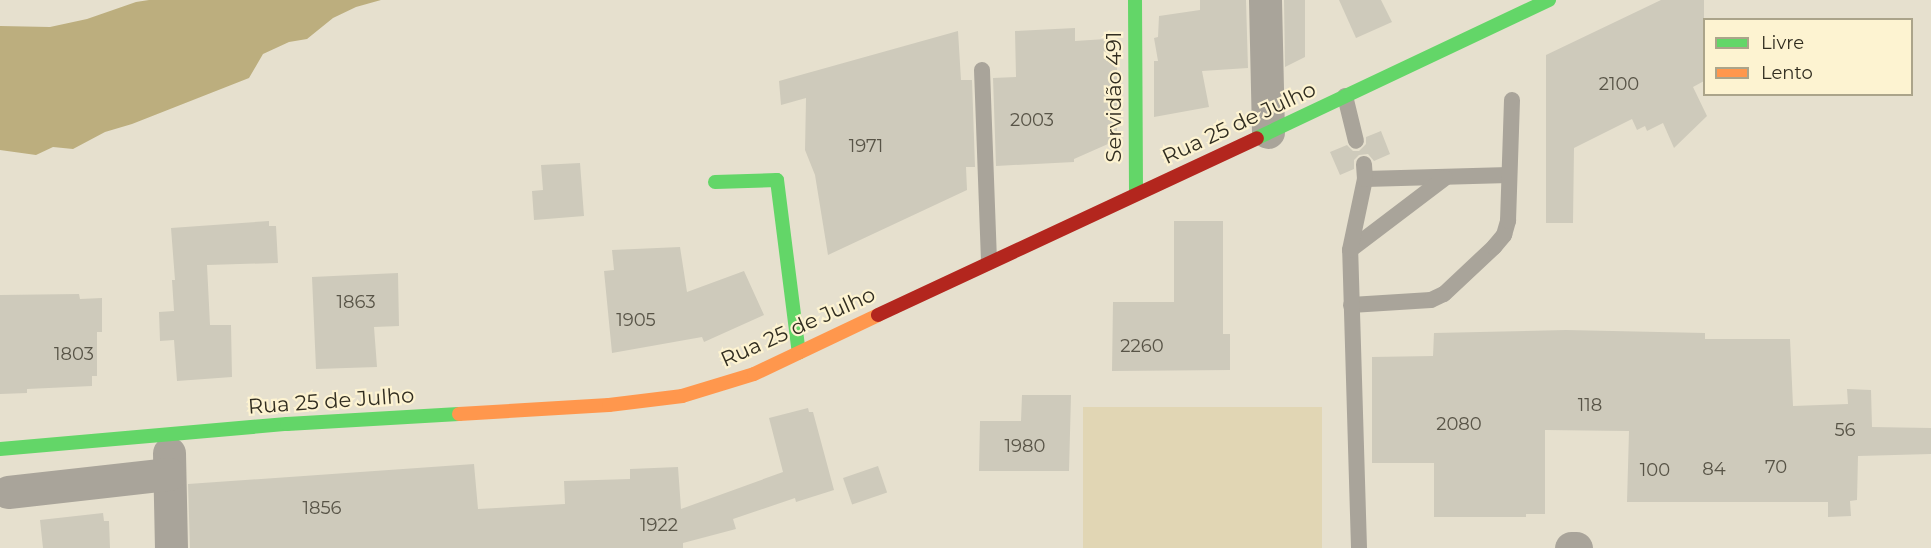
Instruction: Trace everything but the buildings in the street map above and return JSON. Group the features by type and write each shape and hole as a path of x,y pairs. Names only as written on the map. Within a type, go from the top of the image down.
{"main road":[{"name":"Servidão 491","path":"1135,0 1136,194"},
{"name":"Rua 25 de Julho","path":"0,449 168,433 609,405 682,396 754,374 1549,0"},
{"path":"714,183 777,180 799,353"}],"street":[{"path":"1265,0 1268,132"},
{"path":"168,433 171,548"},
{"path":"8,492 169,474"},
{"path":"1571,548 1576,548"}],"lane":[{"path":"982,70 989,262"},
{"path":"1345,96 1356,141"},
{"path":"1351,305 1431,300 1444,294 1494,248 1504,235 1508,221 1512,100"},
{"path":"1359,548 1350,250 1365,172 1445,178 1509,175"},
{"path":"1350,250 1445,178"}],"shaded area":[{"path":"149,0 381,0 356,7 333,18 307,39 289,42 263,54 249,78 132,124 105,132 73,149 53,147 36,155 0,150 0,26 50,27 87,19 136,2"},
{"path":"1083,407 1322,407 1322,548 1083,548"}],"traffic: fast":[{"path":"1135,0 1136,194"},
{"path":"1257,138 1549,0"},
{"path":"715,182 777,180 799,353"},
{"path":"0,449 287,424 459,414"}],"traffic: slow":[{"path":"459,414 609,405 682,396 754,374 878,315"}],"traffic: jam":[{"path":"878,315 1257,138"}]}
